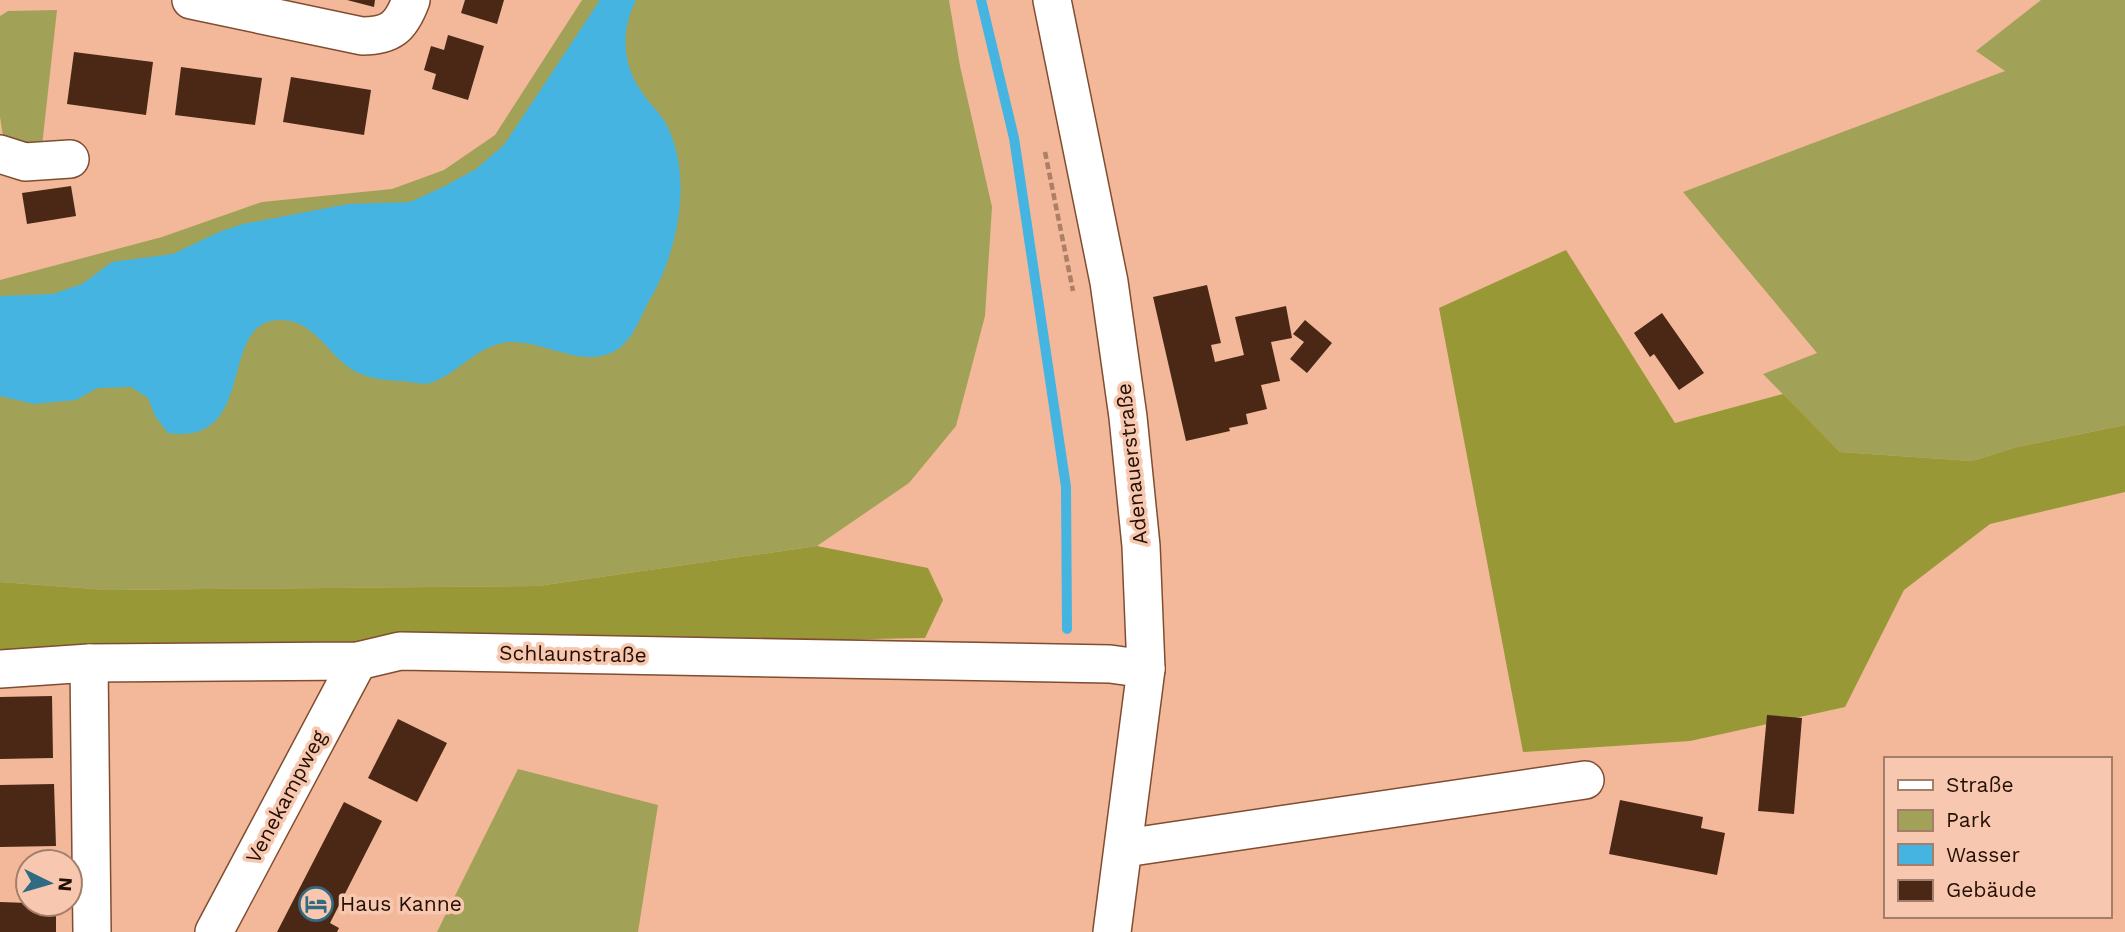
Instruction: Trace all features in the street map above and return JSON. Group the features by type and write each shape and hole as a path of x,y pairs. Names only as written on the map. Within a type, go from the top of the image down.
{"street":[{"path":"191,0 362,36 380,36 401,23 411,0"},
{"name":"Adenauerstraße","path":"1052,0 1109,282 1128,418 1141,546 1146,670 1112,932"},
{"path":"0,154 24,162 70,159"},
{"name":"Schlaunstraße","path":"0,668 89,663 358,661 400,651 1110,664 1146,670"},
{"name":"Venekampweg","path":"214,932 358,661"},
{"path":"89,663 92,932"},
{"path":"1125,848 1586,780"}],"path":[{"path":"1044,150 1073,295"}],"green space":[{"path":"582,0 949,0 960,66 992,207 985,316 956,426 909,483 817,546 538,586 107,590 0,582 0,280 162,237 262,202 392,189 444,170 495,135"},
{"path":"2041,0 2125,0 2125,425 2017,447 1972,461 1840,452 1763,374 1817,353 1683,192 2005,71 1976,51"},
{"path":"57,10 42,146 12,143 3,136 0,117 0,16 8,11"},
{"path":"518,769 658,805 638,932 437,932"}],"shaded area":[{"path":"1566,250 1675,423 1783,394 1840,452 1972,461 2017,447 2125,425 2125,492 1990,524 1904,590 1845,707 1690,741 1523,752 1439,308"},
{"path":"817,546 928,568 943,600 925,638 0,655 0,582 107,590 538,586"}],"water":[{"path":"600,0 636,0 627,24 627,60 636,83 666,124 679,167 681,190 675,238 668,260 635,330 620,348 600,356 588,357 522,343 497,344 440,379 420,384 361,374 340,360 304,326 280,320 261,325 248,339 227,403 215,421 197,432 168,433 155,416 148,398 131,387 97,388 76,400 34,404 0,396 0,296 53,294 82,284 112,262 173,254 219,232 243,224 348,204 410,202 443,187 476,169 504,145"}],"building":[{"path":"347,0 375,0 374,7"},
{"path":"465,0 504,0 497,24 461,13"},
{"path":"448,35 484,46 468,100 432,89 436,74 424,70 431,46 444,50"},
{"path":"74,52 153,62 146,115 67,104"},
{"path":"181,67 262,78 255,125 175,115"},
{"path":"291,77 371,90 364,135 283,122"},
{"path":"71,186 76,216 27,224 22,193"},
{"path":"1207,285 1221,343 1211,345 1215,362 1244,355 1235,317 1286,306 1292,338 1271,342 1280,381 1261,385 1267,409 1246,414 1248,424 1186,441 1153,297"},
{"path":"1662,313 1704,373 1679,390 1654,354 1650,357 1634,333"},
{"path":"1305,320 1332,343 1307,373 1290,359 1304,342 1293,334"},
{"path":"52,696 53,758 0,759 0,697"},
{"path":"1767,715 1802,718 1794,814 1758,811"},
{"path":"398,719 447,743 417,802 368,778"},
{"path":"54,784 56,846 0,847 0,785"},
{"path":"1620,800 1703,817 1701,828 1725,833 1717,875 1609,854"},
{"path":"344,802 382,821 330,923 339,928 337,932 277,932"},
{"path":"0,902 14,902 14,918 56,918 56,932 0,932"}],"waterway":[{"path":"981,0 1014,138 1066,487 1067,629"}],"place":[{"name":"Haus Kanne","path":"316,904"}]}
